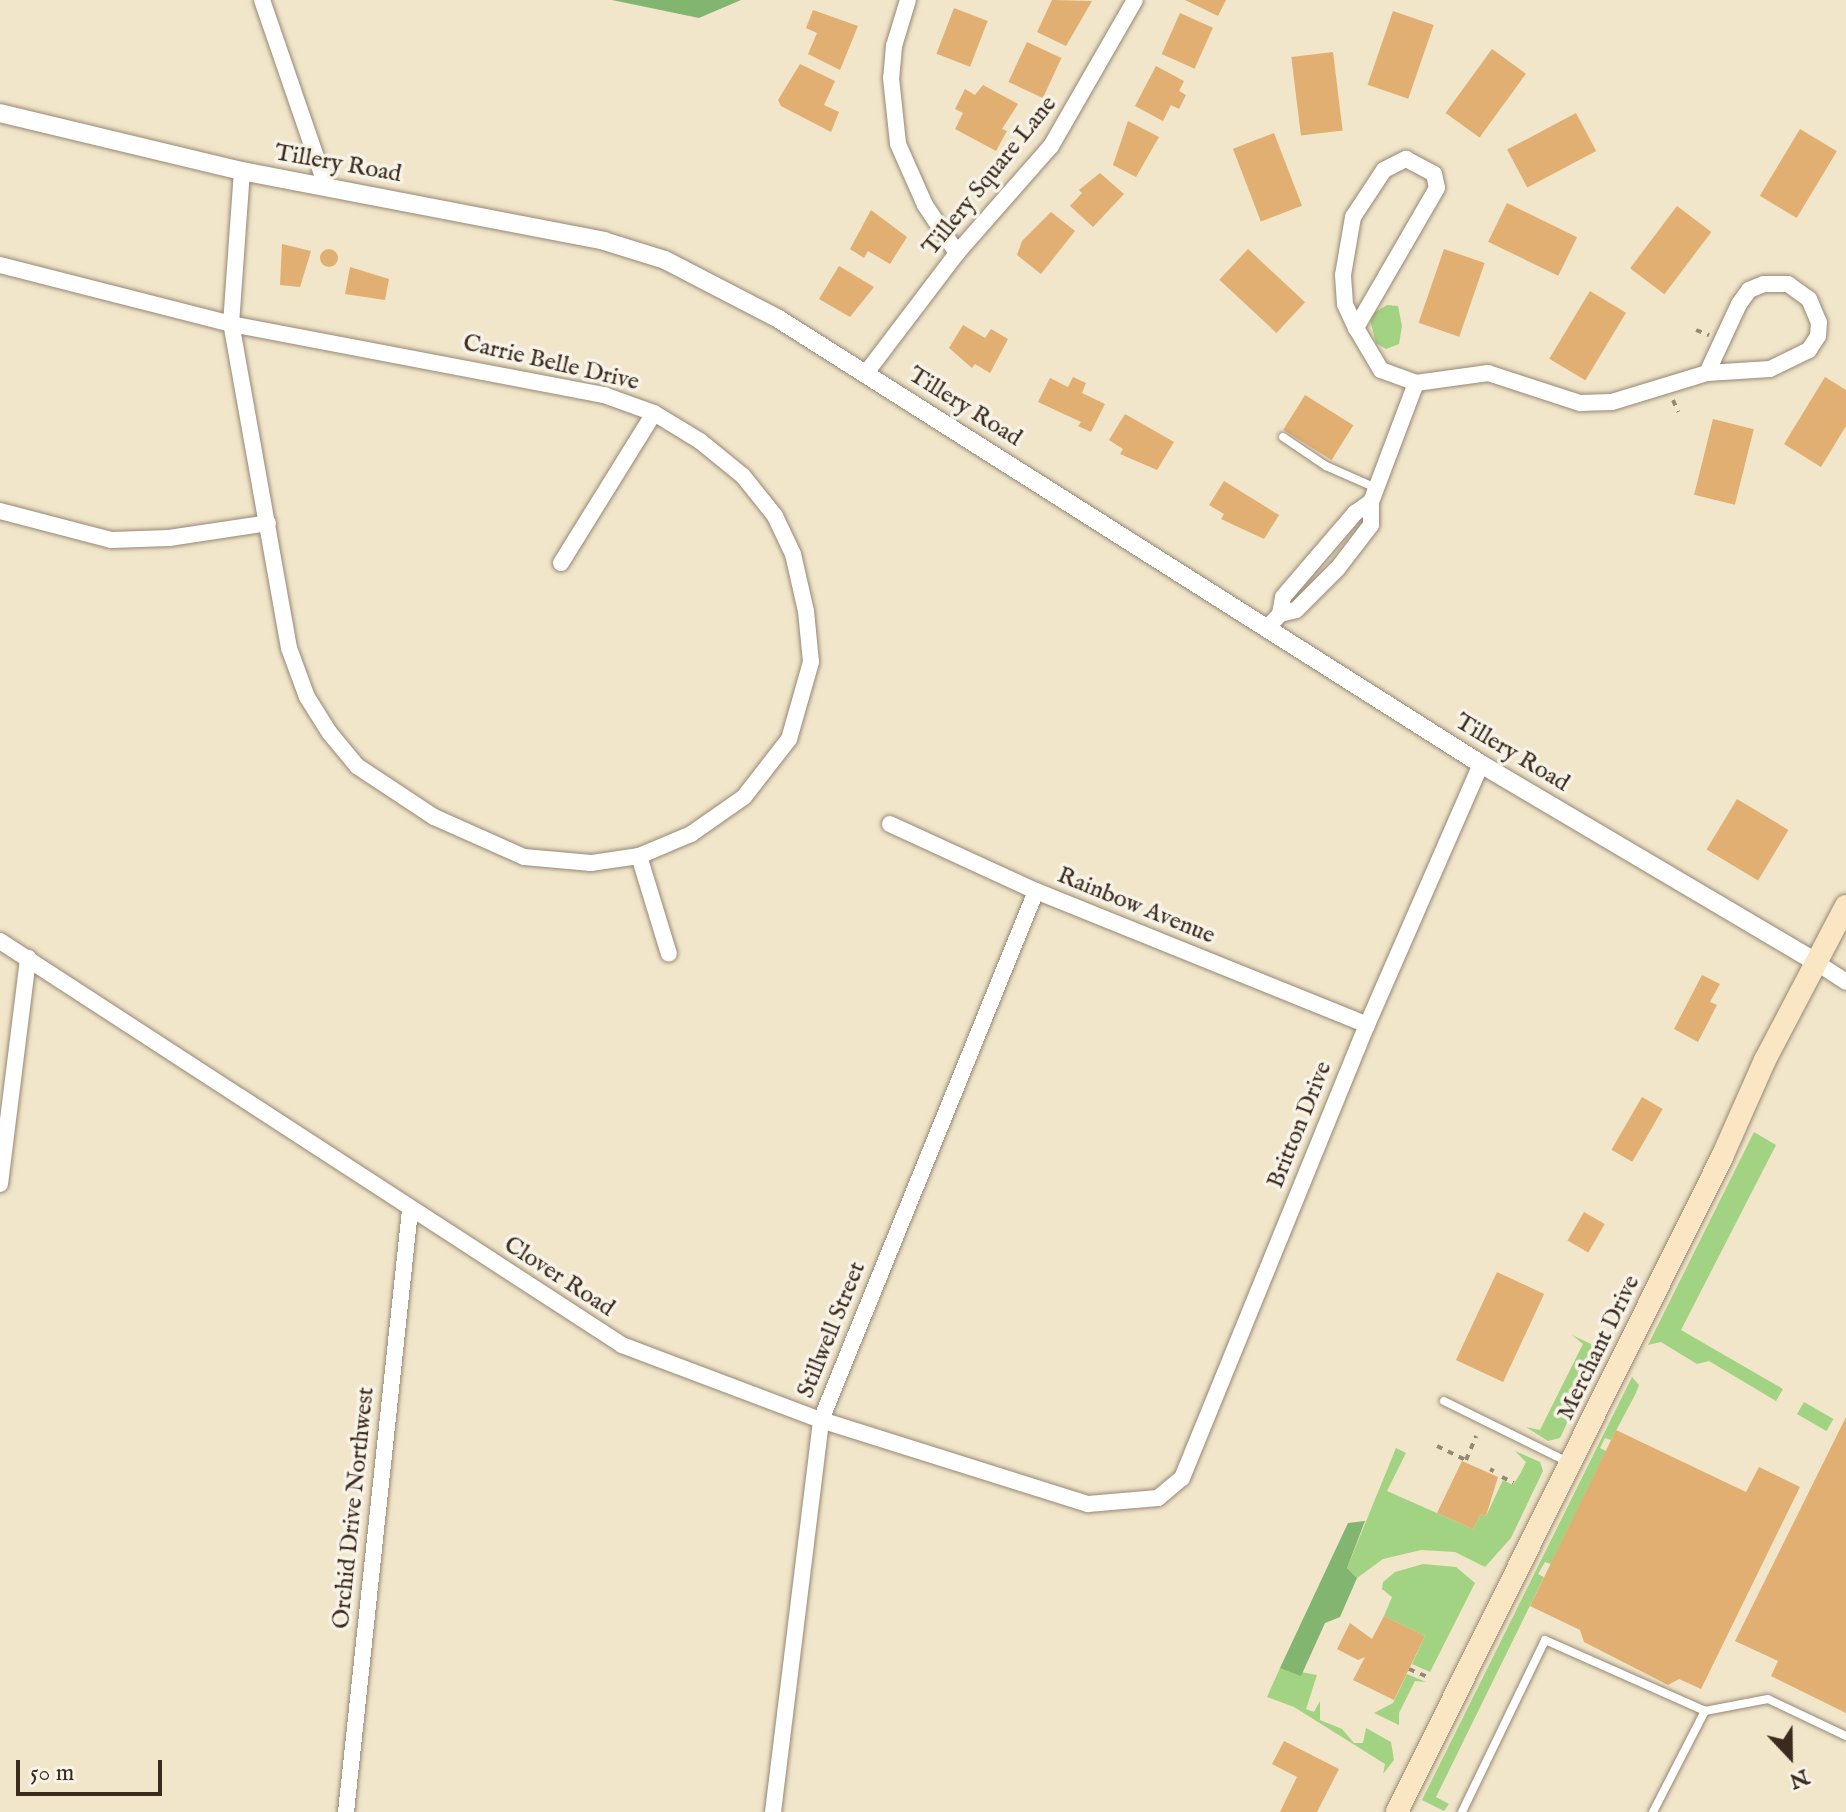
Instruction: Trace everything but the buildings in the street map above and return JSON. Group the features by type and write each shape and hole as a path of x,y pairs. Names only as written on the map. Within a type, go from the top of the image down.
{"main road":[{"name":"Merchant Drive","path":"1399,1811 1814,961 1846,906"}],"street":[{"path":"262,0 326,186"},
{"path":"908,0 894,46 891,78 898,144 920,195 957,253"},
{"name":"Tillery Square Lane","path":"866,373 957,253 1065,126 1135,0"},
{"name":"Tillery Road","path":"0,113 242,171 604,241 665,260 729,291 1274,621 1481,764 1814,961"},
{"path":"1356,328 1437,188 1434,174 1406,159 1384,170 1353,217 1343,275 1345,304 1356,328 1381,370 1416,383 1488,373 1580,403 1612,402 1707,373 1770,369 1809,350 1818,336 1819,322 1809,299 1788,284 1749,290 1707,373"},
{"name":"Carrie Belle Drive","path":"231,324 604,395 654,413 743,476 775,516 793,554 811,662 789,739 744,797 691,834 639,856 591,863 524,857 434,817 357,766 329,732 302,685 289,648 231,324 242,171"},
{"path":"0,265 231,324"},
{"path":"1274,621 1283,597 1374,495 1416,383"},
{"path":"561,563 654,413"},
{"path":"0,511 111,540 169,538 268,523"},
{"name":"Britton Drive","path":"1158,1498 1182,1478 1367,1025 1481,764"},
{"name":"Rainbow Avenue","path":"890,824 1036,891 1367,1025"},
{"path":"639,856 669,954"},
{"name":"Stillwell Street","path":"773,1812 821,1420 1036,891"},
{"name":"Clover Road","path":"0,941 622,1345 821,1420 1088,1504 1158,1498"},
{"path":"0,1184 28,958"},
{"path":"1814,961 1846,982"},
{"name":"Orchid Drive Northwest","path":"346,1812 410,1210"}],"lane":[{"path":"1283,437 1374,495"},
{"path":"1444,1401 1570,1464"},
{"path":"1462,1812 1545,1640 1705,1711 1768,1699 1846,1736"},
{"path":"1653,1812 1705,1711"}],"path":[{"path":"1696,330 1711,335"},
{"path":"1672,397 1678,412"},
{"path":"1437,1446 1466,1460 1476,1436"},
{"path":"1502,1477 1514,1483"},
{"path":"1409,1669 1430,1678"}],"green space":[{"path":"612,0 741,0 699,18"},
{"path":"1387,305 1398,306 1402,326 1399,344 1386,349 1376,343 1369,316"},
{"path":"1754,1132 1776,1145 1681,1330 1783,1389 1776,1401 1709,1361 1697,1364 1661,1342 1648,1345"},
{"path":"1572,1335 1591,1344 1598,1358 1560,1438 1548,1441 1526,1427 1540,1430 1583,1344"},
{"path":"1632,1377 1639,1385 1635,1395 1611,1440 1605,1438 1600,1448 1606,1451 1551,1564 1545,1562 1538,1574 1544,1577 1436,1797 1449,1804 1444,1811 1422,1800"},
{"path":"1804,1402 1833,1419 1826,1431 1797,1414"},
{"path":"1396,1448 1406,1453 1387,1491 1473,1529 1481,1514 1486,1516 1503,1480 1513,1485 1520,1474 1526,1462 1515,1451 1540,1462 1543,1471 1511,1538 1485,1567 1455,1552 1421,1550 1383,1559 1357,1578 1347,1568"},
{"path":"1365,1521 1347,1568 1357,1578 1340,1617 1325,1623 1301,1676 1280,1668 1348,1523"},
{"path":"1423,1564 1456,1567 1475,1583 1430,1672 1412,1664 1425,1636 1384,1616 1392,1597 1382,1589 1383,1582 1395,1572"},
{"path":"1280,1668 1317,1675 1306,1709 1314,1712 1320,1701 1320,1720 1342,1729 1354,1743 1363,1743 1366,1728 1391,1742 1394,1760 1383,1774 1385,1764 1294,1707 1267,1697"},
{"path":"1407,1674 1426,1682 1415,1681 1399,1713 1399,1725 1374,1713 1393,1703"}]}
